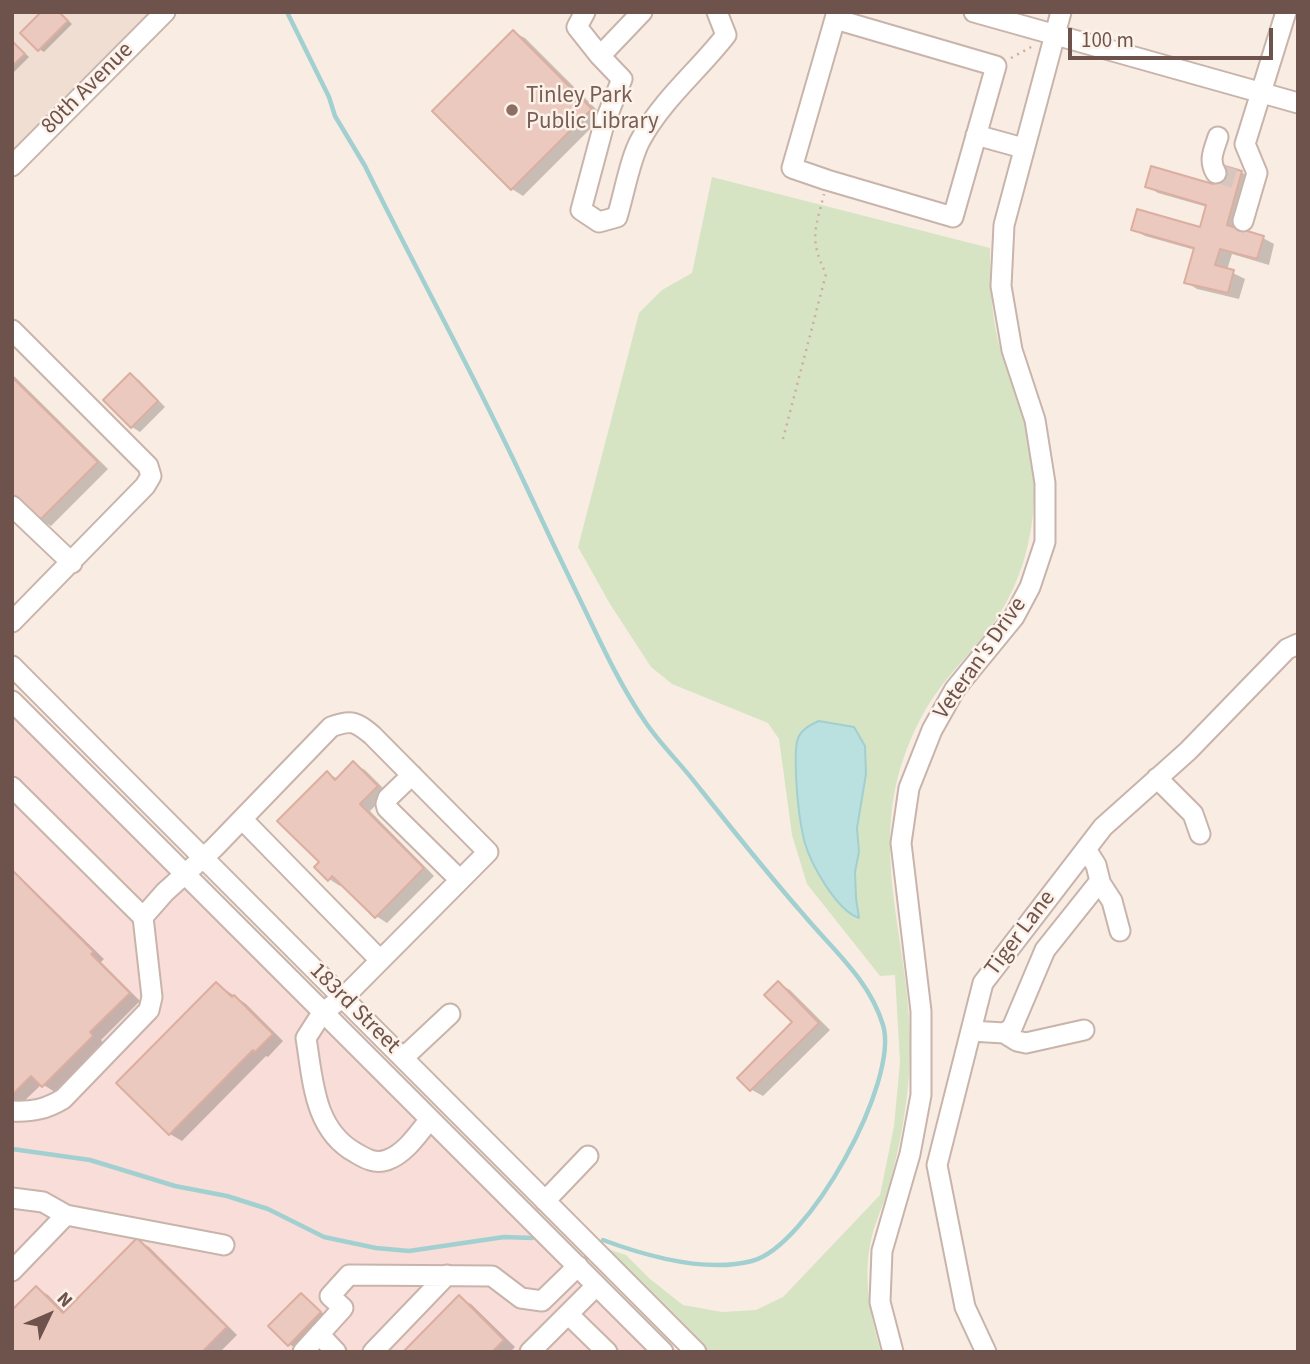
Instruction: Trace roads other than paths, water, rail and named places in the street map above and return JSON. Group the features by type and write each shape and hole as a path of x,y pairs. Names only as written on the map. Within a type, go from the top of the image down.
{"street":[{"name":"80th Avenue","path":"12,166 165,12"},
{"path":"585,12 577,27 622,79 604,124 581,210 599,222 617,217 639,141 660,111 726,35 717,12"},
{"path":"600,56 642,12"},
{"path":"975,12 1298,103"},
{"name":"Veteran's Drive","path":"893,1352 880,1302 882,1251 910,1154 921,1094 921,1011 901,843 909,788 932,730 956,689 1020,607 1030,587 1045,542 1045,483 1035,420 1012,350 1001,286 1004,225 1061,12"},
{"path":"1244,221 1247,183 1257,173 1245,144 1286,12"},
{"path":"836,16 996,66 976,135 953,217 792,168 836,16"},
{"path":"976,135 1023,148"},
{"path":"1216,173 1211,165 1218,136"},
{"path":"12,330 151,471 149,482 12,622"},
{"path":"12,506 72,563"},
{"name":"Tiger Lane","path":"986,1352 965,1307 937,1164 984,983 1103,827 1188,751 1287,649 1298,644"},
{"name":"183rd Street","path":"12,666 696,1352"},
{"name":"183rd Street","path":"12,701 663,1352"},
{"path":"143,918 184,873 243,819 331,727 345,721 357,724 372,735 488,852 343,998 322,1013 306,1038 316,1100 332,1136 348,1149 371,1161 388,1160 406,1147 430,1119"},
{"path":"412,775 388,798 386,804 460,880"},
{"path":"1157,778 1193,814 1200,834"},
{"path":"12,787 143,918 152,998 149,1010 63,1099 47,1108 29,1112 12,1111"},
{"path":"243,819 380,960"},
{"path":"1086,849 1096,865 1099,881 1112,901 1120,931"},
{"path":"1004,1033 1012,1028 1045,950 1099,881"},
{"path":"402,1058 450,1014"},
{"path":"971,1031 1004,1033 1026,1043 1084,1030"},
{"path":"545,1202 588,1156"},
{"path":"12,1198 43,1202 66,1215 224,1245"},
{"path":"12,1271 66,1215"},
{"path":"303,1352 343,1308 331,1296 349,1275 492,1276 521,1298 542,1301 578,1266"},
{"path":"373,1352 447,1275"},
{"path":"530,1352 596,1286"},
{"path":"568,1314 607,1352"},
{"path":"319,1334 336,1352"}],"water":[{"path":"819,721 854,727 865,746 866,774 857,828 859,852 855,872 859,918 842,906 825,885 807,850 802,832 797,792 796,747 802,732"}],"waterway":[{"path":"287,12 329,97 335,116 365,166 466,364 628,695 658,739 814,927 849,965 869,993 883,1025 885,1051 878,1084 864,1121 823,1195 798,1226 774,1249 752,1261 715,1265 657,1257 603,1240"},
{"path":"12,1149 90,1160 175,1186 227,1196 268,1209 324,1237 376,1248 409,1251 504,1237 532,1238"}],"tunnel":[{"path":"1216,173 1239,180"}],"place":[{"name":"Tinley Park Public Library","path":"512,110"}]}
